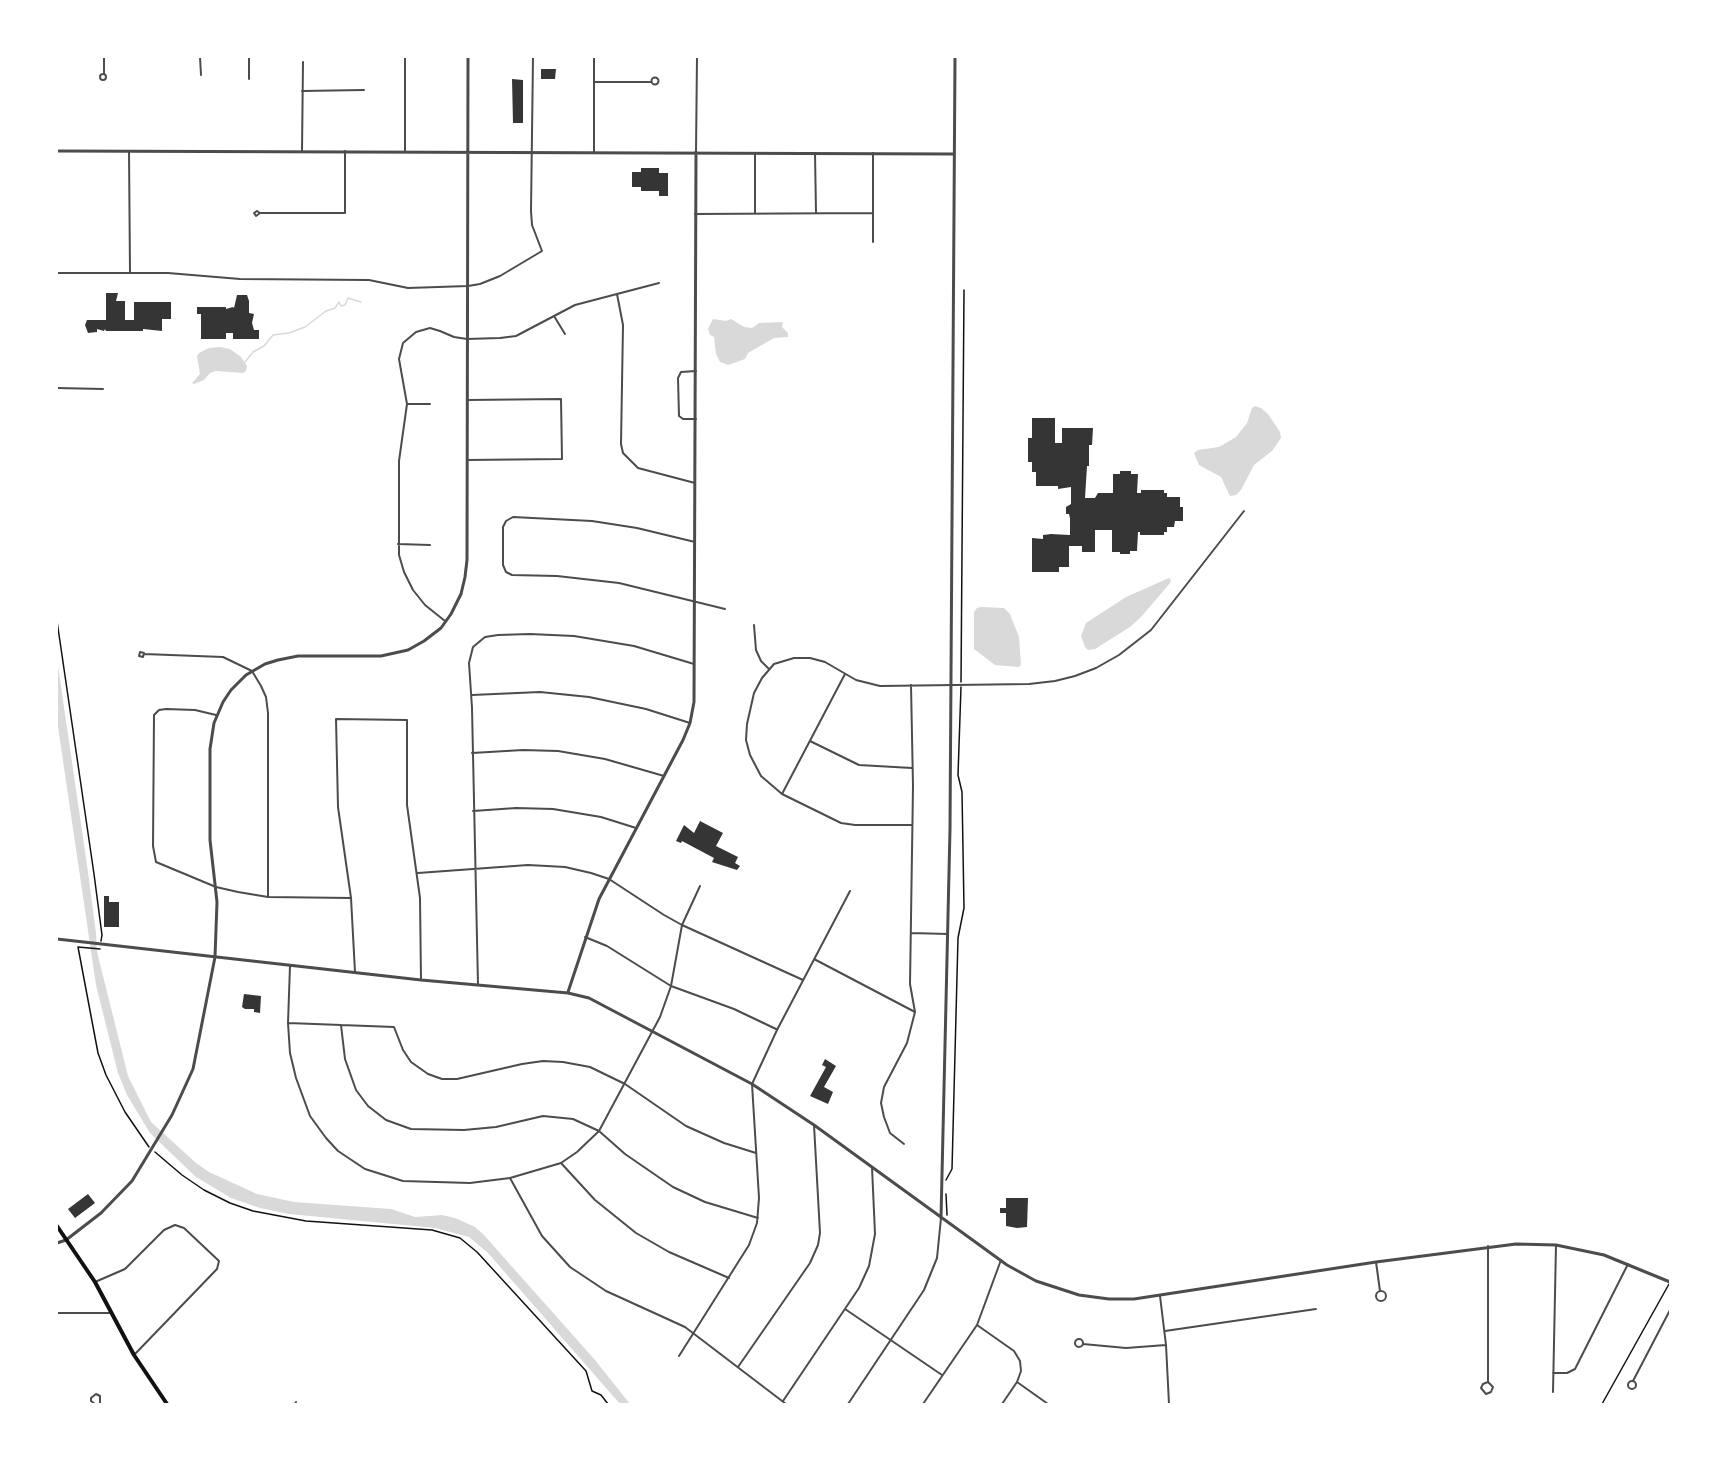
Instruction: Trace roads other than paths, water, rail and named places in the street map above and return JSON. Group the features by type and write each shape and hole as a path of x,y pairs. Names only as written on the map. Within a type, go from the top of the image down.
{"main road":[{"path":"57,1226 95,1282 134,1355 167,1404"}],"street":[{"path":"104,57 104,74"},
{"path":"201,57 201,75"},
{"path":"249,57 249,79"},
{"path":"405,57 405,152"},
{"path":"57,1243 101,1213 132,1181 166,1127 193,1069 216,957 216,887 210,840 210,749 216,715 231,690 252,671 271,662 291,657 370,657 396,653 424,641 446,621 458,601 465,577 468,57"},
{"path":"57,273 192,274 240,279 369,280 408,288 468,286 500,276 542,251 532,221 533,57"},
{"path":"594,57 594,152"},
{"path":"568,993 594,910 665,776 690,723 694,697 697,57"},
{"path":"849,1404 920,1298 930,1277 939,1247 948,934 955,57"},
{"path":"302,152 303,62"},
{"path":"594,82 651,82"},
{"path":"302,91 364,90"},
{"path":"57,151 954,154"},
{"path":"129,151 130,273"},
{"path":"260,213 345,213 345,152"},
{"path":"755,153 755,214"},
{"path":"815,153 816,214"},
{"path":"873,153 873,242"},
{"path":"695,214 873,213"},
{"path":"446,621 425,605 413,590 402,566 398,544 399,461 407,404 399,359 406,339 416,332 430,328 454,337 468,339 516,336 575,305 658,283"},
{"path":"617,294 623,325 621,444 623,453 638,468 695,483"},
{"path":"554,316 565,334"},
{"path":"696,371 681,372 678,378 679,416 683,419 696,419"},
{"path":"57,388 103,389"},
{"path":"467,400 561,399 561,459 467,460"},
{"path":"407,404 430,404"},
{"path":"912,825 841,823 782,794 767,783 757,770 746,740 751,700 757,686 769,669 780,661 803,657 818,660 856,680 872,685 1048,683 1086,672 1131,648 1150,630 1245,511"},
{"path":"695,542 637,528 566,518 513,517 506,521 503,527 503,565 508,574 557,576 619,583 724,609"},
{"path":"398,544 430,545"},
{"path":"754,625 756,650 761,661 769,669"},
{"path":"478,985 477,869 473,811 472,695 469,654 475,644 488,636 530,634 585,637 634,646 694,664"},
{"path":"144,654 218,656 252,671 264,694 268,713 268,897"},
{"path":"782,794 845,674"},
{"path":"904,1144 890,1133 881,1103 884,1087 907,1042 915,1012 910,986 911,685"},
{"path":"472,695 540,692 589,697 646,709 690,723"},
{"path":"216,715 195,710 166,709 157,712 153,719 154,859 161,866 216,887 268,897 351,898"},
{"path":"355,972 351,898 338,807 336,719 407,720 407,805 418,873 421,980"},
{"path":"810,741 859,765 912,768"},
{"path":"472,753 523,750 558,751 612,760 665,776"},
{"path":"473,811 516,808 553,809 601,817 636,828"},
{"path":"418,873 512,865 552,866 577,870 609,879 682,925 804,980"},
{"path":"290,966 288,1023 292,1066 307,1109 326,1138 350,1160 371,1172 407,1182 470,1183 510,1178 561,1163 577,1152 599,1131 652,1031 671,986 682,925 700,886"},
{"path":"680,1356 750,1245 758,1218 759,1198 752,1084 777,1030 850,891"},
{"path":"910,933 948,934"},
{"path":"585,938 614,950 671,986 734,1009 777,1030"},
{"path":"57,939 421,980 568,993 597,1002 752,1084 814,1125 1001,1260 1036,1281 1069,1292 1114,1299 1160,1296 1376,1262 1516,1244 1556,1245 1604,1255 1670,1282"},
{"path":"814,958 915,1012"},
{"path":"288,1023 395,1028 403,1050 411,1062 420,1070 437,1078 457,1079 526,1063 551,1061 590,1067 625,1084 686,1126 724,1143 756,1153"},
{"path":"341,1025 345,1059 359,1096 381,1117 400,1126 418,1130 477,1129 496,1127 536,1116 551,1115 573,1119 599,1131 625,1154 673,1186 705,1202 758,1218"},
{"path":"738,1368 810,1263 818,1245 820,1233 814,1125"},
{"path":"561,1163 596,1200 636,1233 669,1252 729,1278"},
{"path":"783,1401 863,1281 872,1255 875,1225 872,1167"},
{"path":"510,1178 542,1236 570,1267 596,1286 679,1324 786,1404"},
{"path":"95,1282 125,1269 164,1230 175,1225 184,1228 218,1259 217,1269 134,1355"},
{"path":"1553,1392 1556,1245"},
{"path":"1488,1246 1488,1382"},
{"path":"923,1404 977,1325 1001,1260"},
{"path":"1376,1262 1380,1291"},
{"path":"1553,1373 1567,1373 1575,1369 1628,1264"},
{"path":"1160,1296 1170,1404"},
{"path":"845,1309 942,1376"},
{"path":"1165,1331 1316,1309"},
{"path":"1633,1381 1670,1310"},
{"path":"57,1313 111,1313"},
{"path":"977,1325 1017,1355 1021,1368 1017,1382 1002,1404"},
{"path":"1083,1344 1126,1348 1166,1345"},
{"path":"1017,1382 1047,1404"},
{"path":"95,1404 91,1398 96,1394 100,1396 100,1404"}],"waterway":[{"path":"245,362 273,335 289,333 305,327 326,311 335,308 339,302 341,306 345,305 348,298 361,302"}]}
